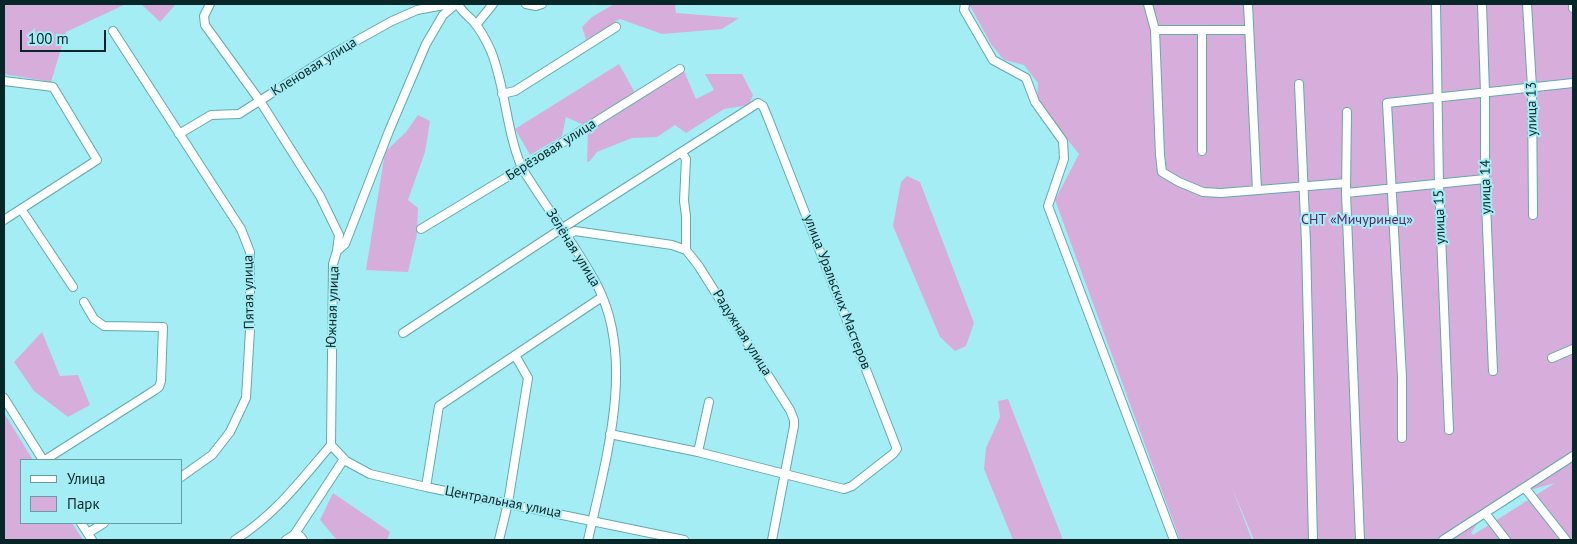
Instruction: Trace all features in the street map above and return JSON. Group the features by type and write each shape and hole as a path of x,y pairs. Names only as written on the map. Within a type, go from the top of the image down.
{"street":[{"path":"179,134 212,116 239,114 260,101 205,25 204,16 210,4"},
{"name":"Кленовая улица","path":"337,251 339,235 320,196 260,101 338,51 392,21 417,10 444,4"},
{"name":"Зелёная улица","path":"457,4 476,25 485,38 491,53 516,154 522,168 593,278 611,324 615,353 614,397 610,434 588,540"},
{"name":"Южная улица","path":"331,445 333,264 337,251 345,244 389,131 426,44 443,15 457,4"},
{"path":"476,25 493,4"},
{"path":"526,4 536,6 542,4"},
{"path":"965,4 964,10 993,60 1026,78 1035,102 1063,141 1064,159 1048,206 1174,540"},
{"path":"1148,4 1155,30 1162,172 1203,192 1221,193 1346,183"},
{"path":"1248,4 1257,190"},
{"name":"улица 15","path":"1436,4 1439,185 1449,430"},
{"name":"улица 14","path":"1482,4 1485,180 1493,371"},
{"name":"улица 13","path":"1527,4 1532,87 1533,215"},
{"path":"502,94 515,91 616,27"},
{"path":"1155,30 1249,30"},
{"path":"1202,30 1202,151"},
{"name":"Пятая улица","path":"113,31 241,230 250,252 250,330 246,398 230,432 212,455 182,476"},
{"name":"Берёзовая улица","path":"421,229 680,69"},
{"path":"4,81 53,86 97,160 4,220"},
{"path":"1402,438 1402,377 1387,103 1573,83"},
{"path":"1299,84 1304,185 1313,540"},
{"name":"улица Уральских Мастеров","path":"682,152 758,103 763,106 896,443 897,449 893,454 852,486 844,489 784,475"},
{"path":"1347,112 1346,193 1360,540"},
{"path":"403,333 564,232 682,152 686,159 684,201 686,250 672,245 575,231 564,232"},
{"path":"1346,193 1485,180"},
{"path":"22,208 73,288"},
{"name":"Радужная улица","path":"686,250 698,265 790,410 794,420 772,540"},
{"path":"426,487 438,406 602,297"},
{"path":"46,459 158,387 161,376 163,327 104,326 94,319 84,302"},
{"path":"1552,358 1573,349"},
{"path":"499,540 508,503 528,378 515,355"},
{"path":"4,398 43,459"},
{"path":"698,452 709,402"},
{"path":"610,434 698,452 784,475"},
{"path":"235,540 259,524 278,506 331,445"},
{"name":"Центральная улица","path":"331,445 344,458 370,474 684,540"},
{"path":"1443,540 1573,456"},
{"path":"286,540 294,535 344,458"},
{"path":"1525,488 1566,540"},
{"path":"1485,513 1506,540"},
{"path":"83,524 92,540"},
{"path":"88,532 102,524"},
{"path":"294,535 300,536 303,540"}],"green space":[{"path":"4,4 126,4 66,32 51,82 4,74"},
{"path":"141,4 176,4 160,22"},
{"path":"614,4 675,4 676,13 739,18 722,29 662,34 620,19 586,40 582,27 592,17"},
{"name":"СНТ «Мичуринец»","path":"969,4 1573,4 1573,540 1254,540 1232,488 1252,540 1180,540 1055,200 1079,154 1037,101 1038,83 1024,65 1004,60 991,44","holes":["1555,483 1473,535 1471,533 1489,505 1499,499"]},
{"path":"619,64 639,100 684,71 696,99 714,90 705,74 742,74 753,95 749,105 724,109 686,133 675,125 657,137 632,138 597,152 587,162 588,127 566,117 562,136 530,155 515,129"},
{"path":"418,115 430,121 425,152 408,200 418,208 417,234 408,272 366,270 385,152 406,132"},
{"path":"907,176 920,182 974,323 966,346 955,351 940,337 893,226 901,182"},
{"path":"42,332 60,376 78,375 90,405 68,417 34,391 14,362"},
{"path":"1008,399 1063,540 1013,540 984,469 986,448 1000,417 998,401"},
{"path":"4,413 32,459 20,459 20,524 73,524 83,540 4,540"},
{"path":"333,493 390,532 387,540 337,540 320,520"}]}
